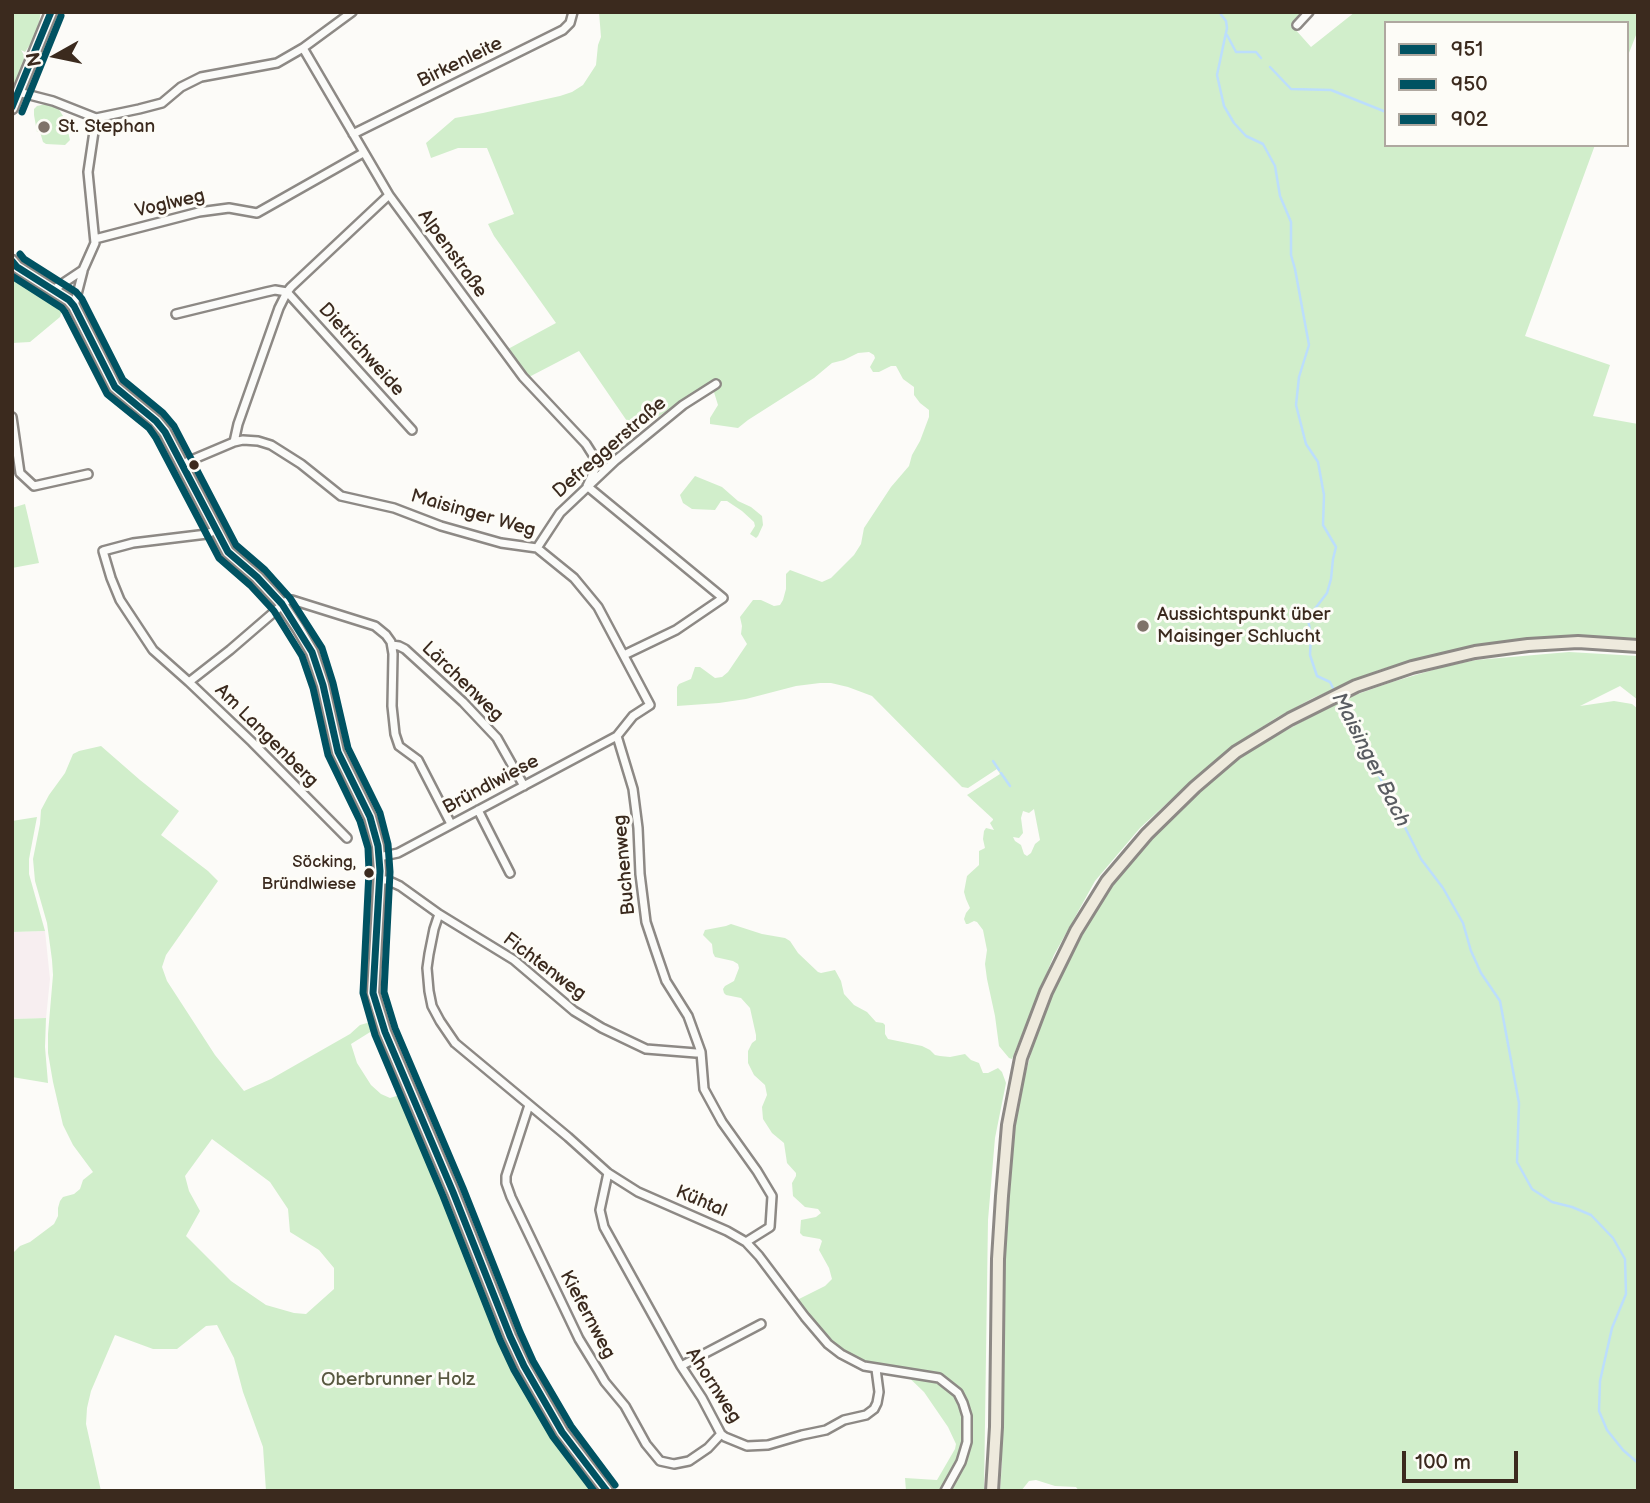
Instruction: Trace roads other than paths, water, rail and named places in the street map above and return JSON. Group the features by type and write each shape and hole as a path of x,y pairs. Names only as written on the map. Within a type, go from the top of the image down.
{"main road":[{"path":"992,1491 996,1427 998,1259 1008,1125 1021,1058 1046,992 1076,931 1107,881 1147,834 1195,786 1244,746 1290,719 1356,687 1412,667 1475,652 1578,642 1638,646"}],"street":[{"path":"12,108 51,12"},
{"path":"18,92 54,101 96,118 158,104 167,100 181,87 201,77 277,62 303,48 352,12"},
{"name":"Birkenleite","path":"353,134 563,30 570,23 573,12"},
{"path":"1297,25 1309,12"},
{"name":"Alpenstraße","path":"303,48 388,195 523,377 586,444 598,463 587,486"},
{"path":"74,306 83,270 96,239 89,172 96,118"},
{"name":"Voglweg","path":"96,239 199,212 229,208 257,213 363,153"},
{"path":"234,442 238,424 287,292 388,195"},
{"path":"12,261 74,306 115,387 156,421 165,432 228,552 257,577 282,604 312,652 323,685 338,752 370,817 376,839 380,880 373,993 385,1032 524,1366 562,1432 607,1491"},
{"path":"53,290 83,270"},
{"path":"176,314 275,290 287,292"},
{"name":"Dietrichweide","path":"287,292 412,429"},
{"name":"Defreggerstraße","path":"537,548 560,513 587,486 671,415 716,384"},
{"path":"12,417 20,473 34,486 88,474"},
{"name":"Maisinger Weg","path":"183,464 234,442 258,441 271,445 301,464 341,496 394,508 441,526 501,543 537,548 575,578 598,607 650,705 633,716 617,736"},
{"path":"587,486 723,598 676,630 624,655"},
{"path":"189,682 153,650 120,600 103,551 134,543 206,534 216,530"},
{"name":"Lärchenweg","path":"282,604 292,600 375,626 386,635 392,645 405,649 463,702 497,738 524,786"},
{"name":"Am Langenberg","path":"282,604 189,682 347,838"},
{"path":"392,645 395,734 399,746 418,760 451,824"},
{"name":"Bründlwiese","path":"379,857 398,853 617,736"},
{"name":"Buchenweg","path":"617,736 633,789 646,922 666,981 688,1016 701,1052 704,1089 722,1122 772,1196 770,1227 746,1242"},
{"path":"478,810 510,873"},
{"name":"Fichtenweg","path":"380,880 400,886 513,960 574,1011 602,1028 646,1049 701,1052"},
{"name":"Kühtal","path":"439,914 427,968 429,990 432,1006 455,1043 608,1173 638,1192 746,1242 805,1317 828,1344 841,1354 876,1369 939,1378 958,1393 967,1416 967,1442 961,1462 945,1491"},
{"name":"Kiefernweg","path":"528,1105 506,1183 579,1339 605,1382 625,1406 646,1444 660,1461 674,1464 689,1461 708,1448 721,1434"},
{"name":"Ahornweg","path":"608,1173 601,1203 602,1223 721,1434 742,1444 762,1446 828,1429 844,1420 862,1416 877,1404 879,1392 876,1369"},
{"path":"681,1366 761,1324"}],"waterway":[{"name":"Maisinger Bach","path":"1219,12 1226,21 1227,28 1217,75 1224,106 1246,136 1263,144 1275,166 1280,196 1291,222 1291,255 1309,345 1299,377 1296,405 1306,444 1318,462 1324,495 1323,525 1336,547 1327,593 1308,620 1311,634 1310,655 1317,676 1330,682 1335,692"},
{"path":"1227,35 1236,52 1256,52 1261,58"},
{"path":"1270,67 1291,89 1331,90 1384,111"},
{"name":"Maisinger Bach","path":"1338,697 1352,730 1372,762 1421,859 1443,888 1463,923 1481,973 1500,1001 1519,1103 1517,1162 1532,1189 1552,1202 1591,1215 1613,1238 1625,1259 1626,1294 1612,1328 1600,1381 1599,1411 1607,1430 1638,1463"},
{"path":"993,761 999,770"},
{"path":"1001,773 1010,786"}],"place":[{"name":"St. Stephan","path":"44,127"},
{"name":"Aussichtspunkt über Maisinger Schlucht","path":"1143,626"},
{"name":"Söcking, Bründlwiese","path":"369,873"}],"park label":[{"name":"Oberbrunner Holz","path":"398,1380"}]}
